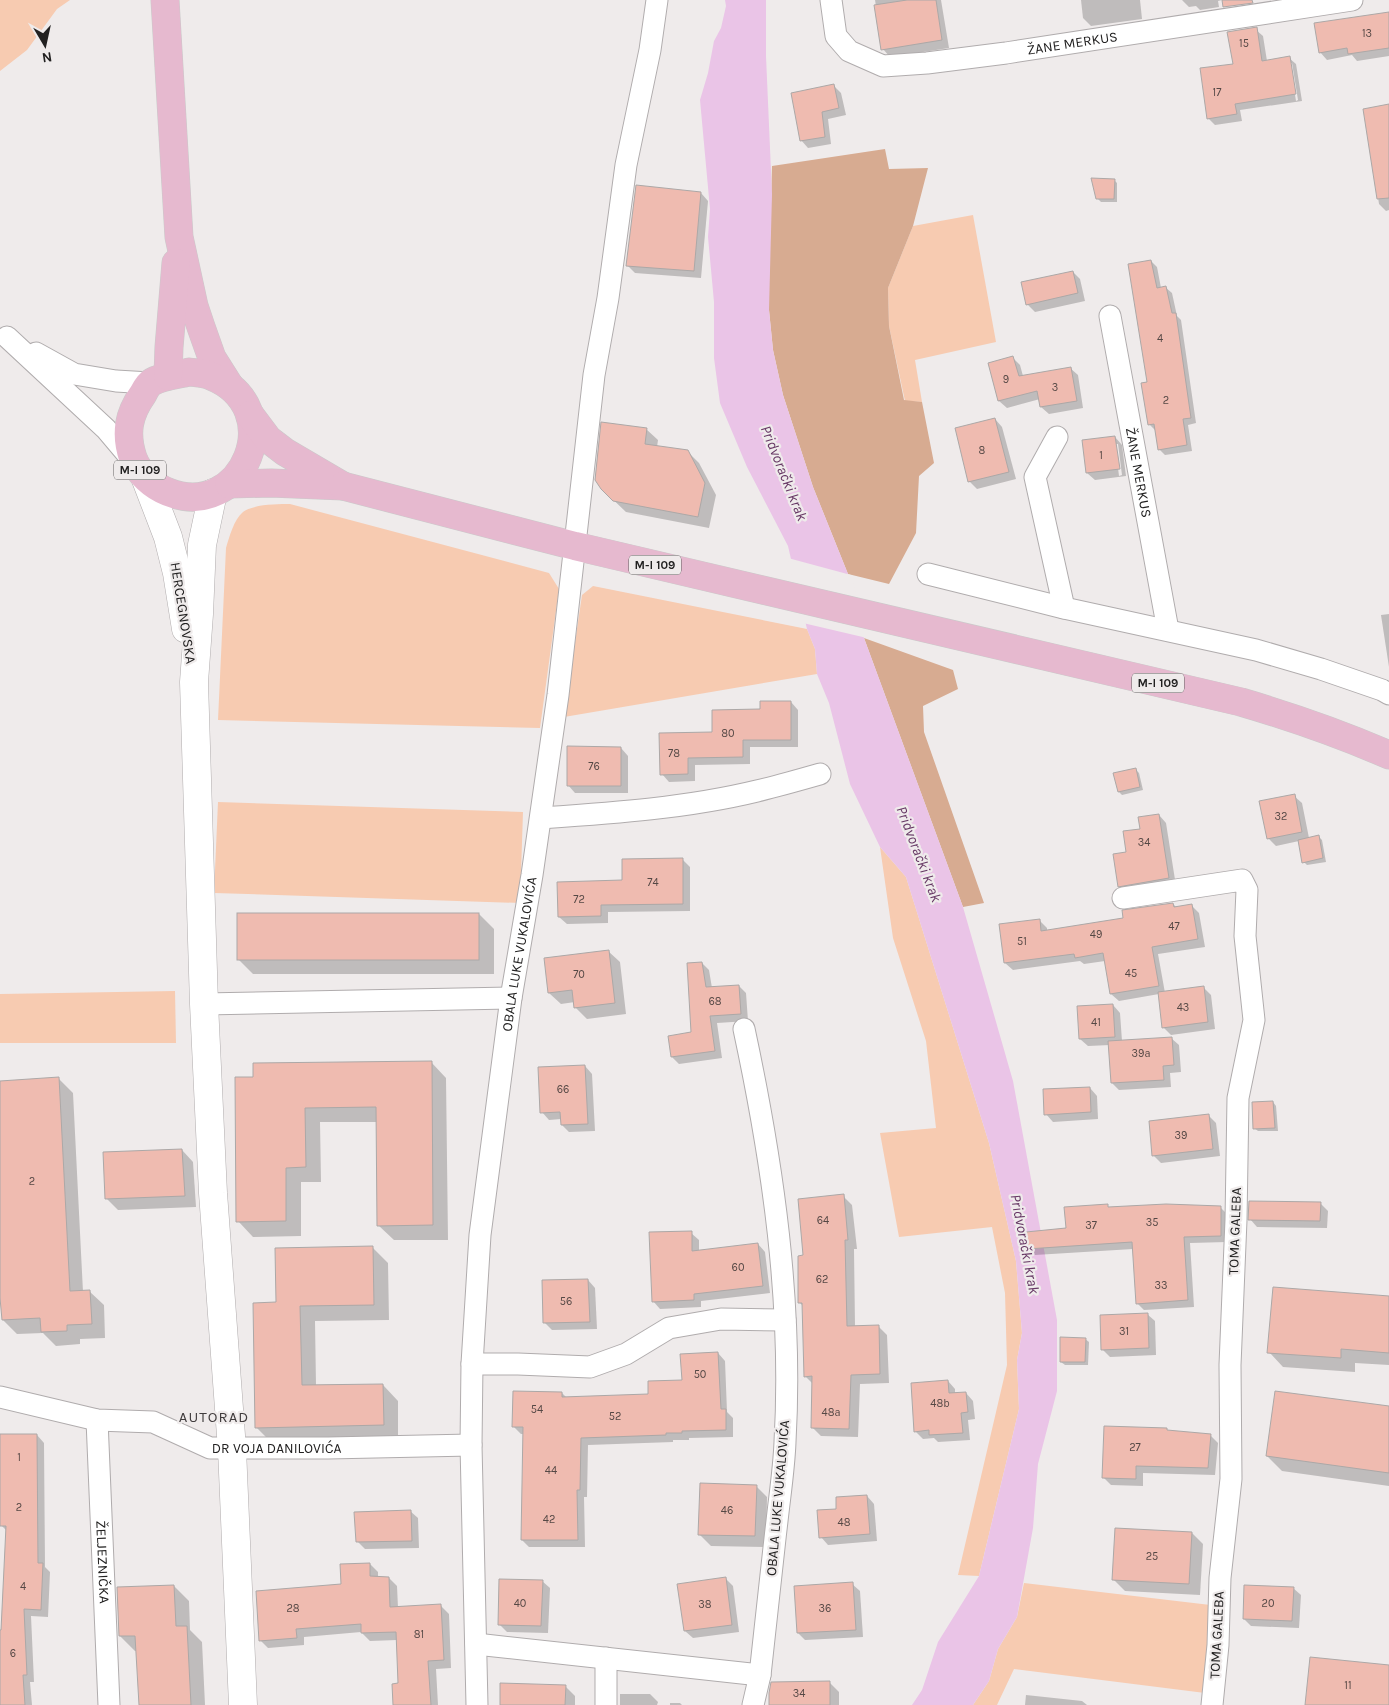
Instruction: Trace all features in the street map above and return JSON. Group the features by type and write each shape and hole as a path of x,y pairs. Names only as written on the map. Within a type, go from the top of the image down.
{"main road":[{"name":"M-I 109","path":"165,0 179,237 169,347 159,380 136,403 129,423 128,443 140,470 160,488 176,495 195,497 221,488 271,482 343,486 575,546 1241,702 1328,730 1389,755"},
{"name":"M-I 109","path":"179,237 194,306 206,343 212,358 229,385 242,398 250,415 268,439 285,452 343,486"},
{"name":"M-I 109","path":"159,380 189,372 210,375 229,385"},
{"name":"M-I 109","path":"221,488 242,470 251,453 253,434 250,415"}],"street":[{"name":"OBALA LUKE VUKALOVIĆA","path":"477,1705 471,1445 472,1364 480,1235 511,998 558,695 594,375 608,298 626,165 650,50 657,0"},
{"name":"ŽANE MERKUS","path":"831,0 836,36 849,51 883,66 927,63 986,55 1352,0"},
{"name":"ŽANE MERKUS","path":"1110,316 1168,630"},
{"path":"3,335 74,374 116,381 159,380"},
{"path":"3,335 106,429 140,470"},
{"path":"1057,437 1035,477 1064,608"},
{"name":"HERCEGNOVSKA","path":"140,470 168,537 177,573 194,682"},
{"name":"HERCEGNOVSKA","path":"194,682 202,545 221,488"},
{"path":"928,574 1064,608 1256,650 1321,669 1389,694"},
{"path":"194,682 204,1004 213,1193 232,1449 243,1705"},
{"path":"540,818 622,812 702,802 756,792 820,774"},
{"name":"TOMA GALEBA","path":"1123,898 1242,880 1247,890 1245,936 1254,1020 1238,1098 1236,1220 1230,1365 1231,1479 1220,1578 1218,1645 1212,1705"},
{"path":"204,1004 511,998"},
{"name":"OBALA LUKE VUKALOVIĆA","path":"744,1029 759,1101 771,1174 780,1247 785,1320 785,1442 760,1675 753,1705"},
{"path":"472,1364 590,1367 626,1354 669,1328 721,1319 785,1320"},
{"name":"DR VOJA DANILOVIĆA","path":"0,1397 97,1420 153,1422 210,1448 471,1445"},
{"name":"ŽELJEZNIČKA","path":"97,1420 109,1705"},
{"path":"476,1644 760,1675"},
{"path":"606,1658 606,1705"}],"shaded area":[{"path":"0,0 70,0 57,9 27,50 0,71"},
{"path":"885,149 889,169 928,168 913,226 888,288 889,326 904,400 922,402 934,463 919,476 916,533 889,584 848,574 813,487 783,395 773,350 769,310 772,166"},
{"path":"973,215 996,342 915,360 922,402 905,401 889,326 888,288 913,226"},
{"path":"290,504 549,573 559,589 540,728 218,720 226,548 230,534 237,519 248,509 266,505"},
{"path":"593,586 807,629 815,649 817,674 564,717 582,595"},
{"path":"864,638 953,670 958,689 923,706 924,732 984,903 963,907"},
{"path":"218,802 523,812 520,903 214,893"},
{"path":"880,847 906,877 989,1143 1016,1261 1022,1333 1017,1360 1019,1409 979,1576 958,1575 1007,1365 1005,1293 992,1227 899,1237 880,1133 936,1128 926,1041 893,938"},
{"path":"175,991 176,1043 0,1043 0,994"},
{"path":"1024,1583 1219,1606 1213,1694 1014,1669 997,1705 973,1705 989,1681 998,1649 1017,1617"}],"water":[{"name":"Pridvorački krak","path":"725,0 766,0 766,56 772,194 769,310 773,350 783,395 813,487 848,574 864,638 963,907 1013,1081 1057,1320 1057,1391 1038,1464 1033,1528 1017,1617 998,1649 989,1681 973,1705 912,1705 922,1690 938,1642 979,1576 1019,1409 1017,1360 1022,1333 1016,1261 989,1143 906,877 880,847 850,784 829,703 817,674 815,649 807,629 788,546 747,467 720,403 714,358 714,302 708,237 710,209 700,100 708,73 714,41 721,28 726,6"}],"pier":[{"path":"788,558 851,575 867,638 803,623"}],"building":[{"path":"907,0 936,0 942,40 881,50 874,5"},
{"path":"1222,0 1252,0 1253,3 1223,7"},
{"path":"1389,12 1389,48 1348,54 1347,48 1319,53 1314,23"},
{"path":"1257,27 1262,61 1290,56 1296,94 1235,104 1237,114 1207,119 1200,68 1233,64 1227,32"},
{"path":"834,84 839,108 822,112 825,137 800,141 791,93"},
{"path":"1389,104 1389,198 1377,199 1363,109"},
{"path":"1091,178 1115,179 1114,199 1096,199"},
{"path":"636,185 701,192 694,271 626,266"},
{"path":"1151,260 1157,288 1166,286 1172,313 1176,313 1191,418 1183,419 1187,445 1158,450 1154,424 1148,425 1141,383 1147,382 1128,264"},
{"path":"1073,271 1078,293 1026,305 1021,282"},
{"path":"1013,356 1019,376 1071,367 1077,401 1040,407 1037,391 998,401 988,363"},
{"path":"995,418 1009,472 968,482 955,428"},
{"path":"601,422 647,428 645,444 688,450 705,483 698,517 613,501 595,480"},
{"path":"1115,436 1120,469 1086,473 1082,440"},
{"path":"760,701 791,701 791,740 743,740 743,757 688,758 688,774 660,775 659,733 712,732 712,710 760,709"},
{"path":"567,746 621,747 621,786 567,786"},
{"path":"1136,768 1140,787 1118,792 1113,773"},
{"path":"1295,794 1302,832 1267,839 1259,801"},
{"path":"1159,814 1169,878 1118,887 1113,854 1126,852 1123,831 1140,829 1138,817"},
{"path":"1319,835 1323,858 1302,863 1298,840"},
{"path":"683,858 683,904 601,905 601,916 558,917 557,882 622,880 622,859"},
{"path":"1173,903 1174,907 1192,904 1198,939 1152,947 1159,986 1110,994 1103,953 1075,958 1074,954 1004,963 999,924 1040,919 1041,931 1123,918 1122,910"},
{"path":"237,913 479,913 479,960 237,960"},
{"path":"609,950 615,1003 574,1008 572,990 548,993 544,958"},
{"path":"702,962 706,987 739,985 741,1014 710,1016 715,1051 671,1057 668,1036 691,1032 687,963"},
{"path":"1204,986 1208,1022 1162,1028 1158,992"},
{"path":"1113,1004 1115,1037 1079,1039 1077,1006"},
{"path":"1172,1037 1174,1065 1163,1066 1164,1080 1111,1083 1108,1041"},
{"path":"432,1061 433,1225 377,1226 376,1107 305,1108 306,1167 286,1168 286,1221 236,1222 235,1077 253,1077 253,1063"},
{"path":"585,1065 588,1124 561,1125 560,1112 540,1113 538,1067"},
{"path":"59,1077 70,1291 90,1290 92,1324 67,1325 67,1331 41,1332 40,1318 2,1320 0,1298 0,1081"},
{"path":"1090,1087 1091,1112 1044,1115 1043,1089"},
{"path":"1273,1101 1275,1128 1253,1129 1252,1102"},
{"path":"1209,1114 1213,1149 1152,1156 1149,1121"},
{"path":"182,1149 185,1196 105,1199 103,1152"},
{"path":"844,1194 848,1240 845,1240 847,1326 879,1325 880,1374 851,1375 849,1429 811,1428 812,1376 804,1377 802,1303 798,1303 798,1256 803,1255 798,1199"},
{"path":"1249,1201 1321,1202 1320,1221 1248,1220"},
{"path":"1108,1204 1108,1207 1166,1204 1221,1206 1221,1236 1184,1237 1188,1300 1136,1304 1132,1242 1027,1249 1026,1232 1066,1228 1064,1207"},
{"path":"692,1231 692,1251 758,1243 763,1286 694,1294 694,1300 652,1302 649,1232"},
{"path":"373,1246 374,1305 300,1306 302,1385 383,1384 384,1425 255,1428 253,1303 276,1302 275,1248"},
{"path":"588,1279 590,1322 543,1323 542,1280"},
{"path":"1273,1287 1389,1296 1389,1353 1341,1349 1341,1358 1267,1353"},
{"path":"1148,1313 1149,1348 1101,1350 1100,1315"},
{"path":"1060,1337 1086,1338 1085,1362 1060,1362"},
{"path":"718,1352 721,1409 726,1409 726,1430 682,1431 682,1433 666,1433 666,1435 581,1438 580,1490 577,1490 578,1540 521,1540 523,1427 512,1427 513,1391 562,1392 562,1397 648,1394 648,1381 682,1380 680,1354"},
{"path":"948,1380 949,1393 966,1392 968,1412 961,1413 963,1433 929,1435 929,1430 914,1432 911,1383"},
{"path":"1275,1391 1389,1406 1389,1473 1266,1456"},
{"path":"1104,1426 1167,1428 1167,1430 1211,1434 1208,1468 1136,1466 1136,1479 1102,1478"},
{"path":"0,1434 37,1434 38,1563 43,1563 41,1610 24,1609 27,1675 23,1675 25,1705 0,1705 0,1630 6,1526 0,1526"},
{"path":"700,1483 757,1485 755,1536 698,1535"},
{"path":"867,1495 870,1534 819,1538 817,1510 836,1509 836,1497"},
{"path":"411,1510 412,1541 356,1542 354,1512"},
{"path":"1115,1528 1192,1532 1189,1584 1112,1580"},
{"path":"370,1563 370,1576 389,1577 390,1607 441,1604 444,1660 428,1661 431,1705 393,1705 392,1684 398,1683 396,1632 361,1633 361,1624 296,1629 297,1638 259,1641 256,1591 341,1584 340,1564"},
{"path":"726,1577 732,1625 684,1631 677,1584"},
{"path":"499,1579 543,1580 541,1626 498,1625"},
{"path":"853,1582 856,1630 797,1633 794,1586"},
{"path":"174,1585 176,1626 187,1626 191,1705 139,1705 135,1636 119,1636 117,1587"},
{"path":"1244,1585 1294,1587 1292,1621 1243,1619"},
{"path":"1310,1657 1389,1665 1389,1705 1305,1705"},
{"path":"830,1681 830,1705 769,1705 771,1682"},
{"path":"500,1683 566,1685 565,1705 500,1705"}],"district":[{"name":"AUTORAD","path":"214,1417"}]}
